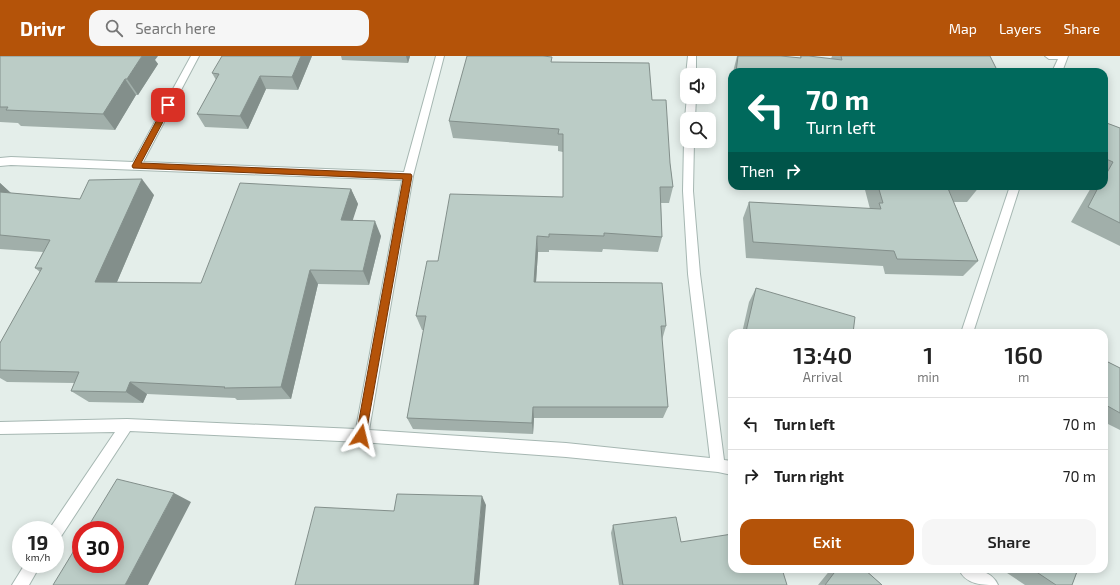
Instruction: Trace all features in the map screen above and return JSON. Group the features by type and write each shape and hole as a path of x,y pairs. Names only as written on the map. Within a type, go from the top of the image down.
{"street":[{"path":"136,166 195,56"},
{"path":"361,436 408,176 440,56"},
{"path":"691,68 692,56"},
{"path":"1049,56 1063,56 1058,68"},
{"path":"689,148 688,191 694,274 718,465"},
{"path":"0,162 11,161 408,176"},
{"path":"968,329 1014,190"},
{"path":"0,428 127,425 361,436 566,450 728,467"},
{"path":"63,521 127,425"},
{"path":"20,585 28,573"},
{"path":"972,573 990,585"}],"building":[{"path":"0,56 142,56 127,79 125,79 103,114 6,110 8,107 0,107"},
{"path":"222,56 301,56 292,77 260,76 240,116 197,114 219,74 212,73"},
{"path":"467,56 543,56 552,57 551,62 649,63 652,100 666,100 673,187 660,187 662,237 604,233 604,236 549,234 549,237 537,236 534,282 662,283 666,326 661,326 668,407 533,407 532,423 407,418 426,316 416,316 427,261 438,261 450,194 563,197 563,134 558,134 559,129 449,121"},
{"path":"738,56 781,56 801,58 801,56 809,56 842,60 841,56 990,56 996,68 736,68"},
{"path":"1108,124 1120,128 1120,223 1088,207 1097,190 1108,190 1108,171 1113,162 1108,160"},
{"path":"142,179 95,282 201,283 240,183 351,189 341,220 375,221 363,271 310,270 281,387 224,388 225,387 130,382 126,392 71,391 79,372 0,370 0,343 42,268 35,268 50,240 0,235 0,192 80,199 89,180"},
{"path":"879,190 949,190 978,261 897,259 894,251 753,242 749,202 881,209 879,203 883,203"},
{"path":"756,288 855,317 854,329 747,329"},
{"path":"1108,362 1120,368 1120,413 1108,406"},
{"path":"117,479 174,493 125,585 53,585 60,573 64,573 64,567 72,554 72,573 124,573 124,521 91,521"},
{"path":"397,494 482,496 474,585 295,585 315,507 394,511"},
{"path":"676,517 681,542 728,535 728,573 783,573 787,585 623,585 613,525"},
{"path":"834,573 868,573 882,585 825,585"},
{"path":"1038,573 1076,573 1072,585 1056,585"}],"route":[{"path":"168,105 136,166 408,176 361,436"}]}
